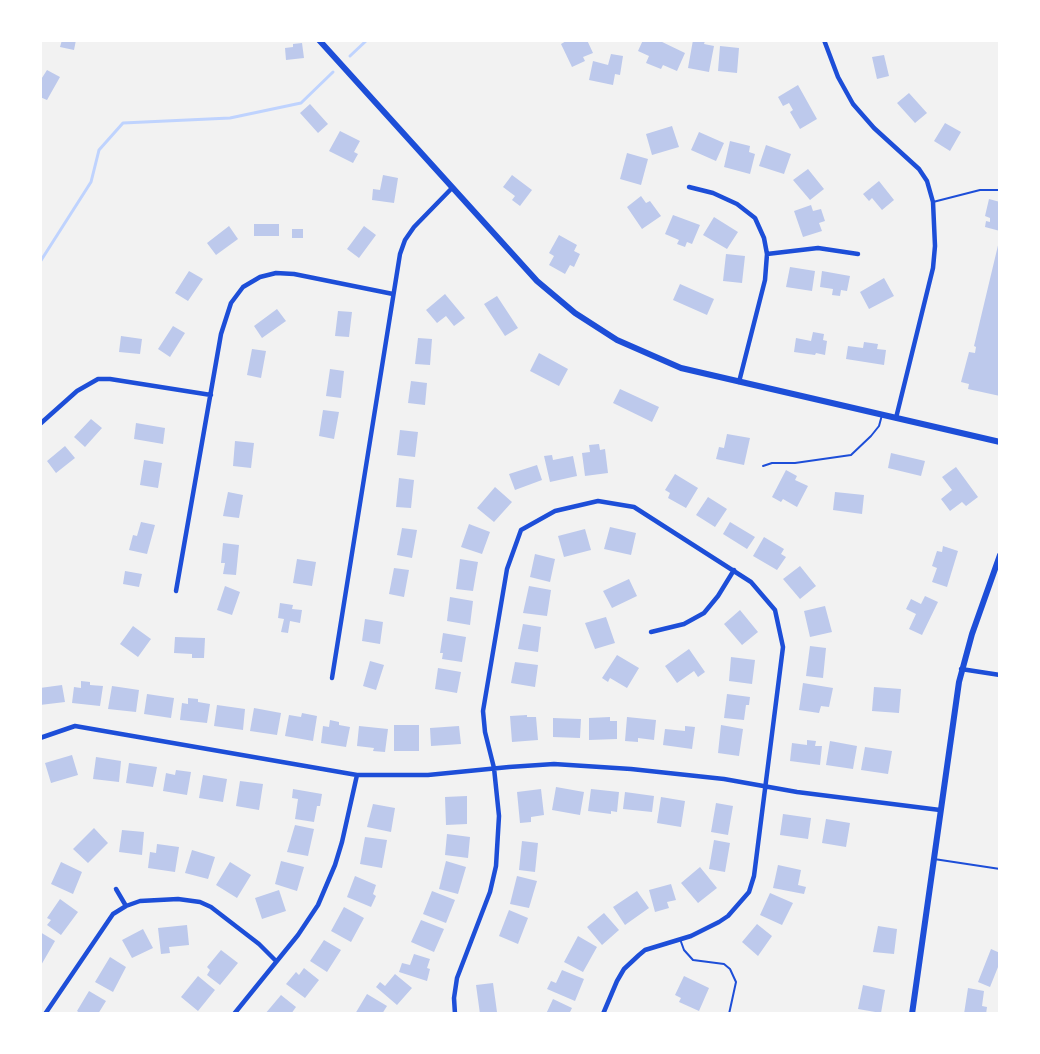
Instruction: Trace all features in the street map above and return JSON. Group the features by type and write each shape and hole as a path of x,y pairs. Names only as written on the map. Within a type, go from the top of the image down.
{"street":[{"path":"319,40 537,281 557,300 616,340 681,368 999,442"},
{"path":"824,40 838,76 853,104 874,128 919,168 927,181 933,202 935,246 933,268 896,418"},
{"path":"689,187 720,196 747,211 755,218 760,228 767,254 765,280 739,382"},
{"path":"332,678 400,254 414,226 453,188"},
{"path":"767,254 818,248 858,254"},
{"path":"176,591 221,334 231,303 243,287 260,277 276,273 294,274 393,294"},
{"path":"40,424 77,391 98,379 211,395"},
{"path":"455,1014 454,998 457,978 490,892 496,866 499,816 494,768 485,732 483,711 507,569 521,530 555,511 598,501 634,507 751,582 775,610 783,647 754,876 749,892 728,916 706,929 645,950 630,962 617,981 603,1014"},
{"path":"912,1014 962,669 999,555"},
{"path":"651,632 684,624 704,613 734,570"},
{"path":"962,669 999,675"},
{"path":"40,738 75,726 357,775 428,775 494,768 554,765 596,766 724,779 765,787 940,810"},
{"path":"234,1014 298,935 318,905 342,842 357,775"},
{"path":"116,889 126,906"},
{"path":"45,1014 113,914 140,901 164,898 200,903 228,920 259,944 276,961"}],"lane":[{"path":"933,202 981,190 999,190"},
{"path":"763,466 772,463 795,463 851,455 879,426 882,415"},
{"path":"933,859 999,869"},
{"path":"680,939 684,950 693,960 724,964 730,969 736,982 729,1014"}],"building":[{"path":"62,40 76,40 74,50 60,47"},
{"path":"568,40 587,40 593,53 583,57 585,61 572,67 561,44"},
{"path":"643,40 658,40 685,53 677,71 663,65 661,69 646,63 649,56 638,51"},
{"path":"693,40 705,41 704,44 714,46 709,72 688,68"},
{"path":"302,43 304,58 286,60 285,48"},
{"path":"720,46 739,48 737,73 718,71"},
{"path":"611,54 623,56 620,75 615,74 613,85 589,80 593,61 608,65"},
{"path":"884,55 889,76 877,79 872,57"},
{"path":"47,70 60,77 47,100 40,97 40,81"},
{"path":"798,85 817,119 800,129 790,112 793,110 789,103 783,106 778,97"},
{"path":"909,93 927,113 915,123 897,103"},
{"path":"310,104 328,124 318,133 300,113"},
{"path":"945,123 961,132 950,151 934,141"},
{"path":"672,126 679,147 652,155 646,134"},
{"path":"340,131 360,141 354,152 358,154 353,163 329,151"},
{"path":"699,132 724,143 716,161 691,150"},
{"path":"730,141 750,146 749,152 755,154 750,174 724,167"},
{"path":"766,145 791,154 784,174 759,166"},
{"path":"627,153 648,159 641,185 620,179"},
{"path":"808,169 824,189 810,200 793,180"},
{"path":"383,175 398,178 394,203 372,200 373,189 380,190"},
{"path":"512,175 532,190 520,206 512,200 515,196 503,187"},
{"path":"879,181 894,200 882,210 872,198 869,201 863,194"},
{"path":"641,196 646,203 650,201 661,216 642,229 627,207"},
{"path":"989,199 1000,202 1000,231 985,227 986,221 990,222 990,218 985,216"},
{"path":"811,205 813,211 821,209 825,221 819,223 822,231 803,237 794,211"},
{"path":"673,215 700,225 692,244 687,242 685,247 677,244 679,240 665,234"},
{"path":"714,217 738,232 727,249 703,235"},
{"path":"254,224 279,224 279,236 254,236"},
{"path":"229,226 238,239 216,255 207,243"},
{"path":"364,226 376,235 359,258 347,249"},
{"path":"292,229 303,229 303,238 292,238"},
{"path":"559,235 577,245 574,251 580,254 574,267 570,265 565,274 549,265 554,256 549,253"},
{"path":"1000,237 1000,396 968,389 969,384 961,382 969,352 975,353 976,347 974,346"},
{"path":"726,254 745,256 742,283 723,281"},
{"path":"790,267 815,271 812,291 786,287"},
{"path":"189,271 203,279 188,301 175,293"},
{"path":"822,271 850,276 847,291 841,290 840,296 832,295 833,289 820,287"},
{"path":"884,278 894,296 869,309 860,292"},
{"path":"680,284 714,299 707,315 673,300"},
{"path":"445,294 465,318 454,326 446,316 437,323 426,310"},
{"path":"497,296 518,328 505,336 484,304"},
{"path":"277,309 286,321 262,338 254,326"},
{"path":"338,311 352,312 349,337 335,336"},
{"path":"173,326 185,333 170,357 158,349"},
{"path":"813,332 824,334 823,340 827,341 825,355 794,352 796,338 811,341"},
{"path":"121,336 142,339 140,354 119,352"},
{"path":"418,338 432,339 430,365 415,364"},
{"path":"864,342 878,344 877,349 886,350 884,365 846,359 848,346 863,348"},
{"path":"252,349 266,351 261,378 247,375"},
{"path":"539,353 568,369 559,386 530,371"},
{"path":"330,369 344,371 341,398 326,396"},
{"path":"411,381 427,383 425,405 408,403"},
{"path":"620,389 659,407 652,422 613,403"},
{"path":"323,410 339,412 334,439 319,436"},
{"path":"91,419 102,428 85,447 74,437"},
{"path":"136,423 165,428 163,444 134,439"},
{"path":"400,430 418,432 415,457 397,455"},
{"path":"727,434 750,438 744,465 716,459 719,447 724,448"},
{"path":"235,441 254,443 251,468 233,466"},
{"path":"599,444 600,450 605,449 608,473 585,476 582,453 590,452 589,445"},
{"path":"65,446 75,458 56,473 47,461"},
{"path":"891,453 925,461 921,476 888,468"},
{"path":"552,455 553,460 573,456 577,476 550,482 544,456"},
{"path":"144,460 162,463 158,488 140,485"},
{"path":"537,465 542,480 515,490 509,474"},
{"path":"956,467 978,497 966,506 962,502 950,511 941,499 952,490 942,477"},
{"path":"786,470 797,476 795,480 808,486 797,507 783,499 781,502 772,497"},
{"path":"675,474 698,488 686,508 668,498 670,493 665,490"},
{"path":"399,478 414,480 411,508 396,507"},
{"path":"495,487 512,502 494,522 477,508"},
{"path":"228,492 243,495 239,518 223,516"},
{"path":"835,492 864,495 862,514 833,510"},
{"path":"708,497 727,509 715,527 696,515"},
{"path":"141,522 155,525 147,554 129,550 133,535 137,536"},
{"path":"730,522 755,537 747,549 723,534"},
{"path":"469,524 490,532 482,554 461,547"},
{"path":"610,527 636,533 631,555 604,549"},
{"path":"402,528 417,530 412,558 397,555"},
{"path":"585,529 591,550 564,557 558,536"},
{"path":"764,537 784,549 781,554 786,557 777,570 753,556"},
{"path":"223,543 239,545 236,575 223,574 225,563 221,563"},
{"path":"943,546 958,551 947,587 932,582 937,568 932,566 937,551 942,552"},
{"path":"535,554 555,559 550,582 530,577"},
{"path":"297,559 316,562 312,586 293,583"},
{"path":"460,559 478,562 473,591 456,589"},
{"path":"800,566 816,586 800,599 783,579"},
{"path":"394,568 409,570 404,597 389,594"},
{"path":"125,571 142,574 139,587 123,584"},
{"path":"629,579 637,596 612,608 603,591"},
{"path":"225,586 240,592 232,615 217,610"},
{"path":"529,586 551,590 547,616 523,613"},
{"path":"925,596 938,602 922,635 909,629 916,614 906,609 911,599 921,604"},
{"path":"450,597 473,601 470,625 447,621"},
{"path":"280,603 293,605 292,609 302,610 300,623 290,621 288,633 281,632 284,619 278,618"},
{"path":"825,606 832,632 810,637 804,611"},
{"path":"740,610 758,632 742,645 724,624"},
{"path":"606,617 615,643 595,649 585,623"},
{"path":"365,619 383,622 380,644 362,641"},
{"path":"523,624 541,627 538,652 518,649"},
{"path":"133,626 151,639 138,657 120,644"},
{"path":"443,633 466,637 462,662 442,659 443,653 440,653"},
{"path":"175,637 205,638 204,658 192,658 192,654 174,653"},
{"path":"810,646 826,648 823,678 806,676"},
{"path":"689,649 705,672 698,677 694,671 677,683 665,666"},
{"path":"617,655 639,668 627,688 610,678 608,682 602,678"},
{"path":"731,657 755,660 752,684 729,681"},
{"path":"370,661 384,665 376,690 363,686"},
{"path":"515,662 538,665 535,687 511,683"},
{"path":"438,668 461,672 457,693 435,689"},
{"path":"81,681 90,682 90,685 103,686 100,706 72,703 74,687 81,688"},
{"path":"803,683 833,688 829,707 821,706 819,713 799,710"},
{"path":"62,685 65,702 40,705 40,688"},
{"path":"112,686 139,690 136,712 108,709"},
{"path":"874,687 901,689 899,713 872,711"},
{"path":"147,694 174,698 171,718 144,714"},
{"path":"727,694 750,697 749,705 746,705 744,720 724,718"},
{"path":"188,698 210,704 207,723 180,720 182,703 188,704"},
{"path":"217,705 245,709 243,730 214,726"},
{"path":"254,708 281,713 277,735 250,731"},
{"path":"302,713 317,716 313,741 285,736 289,715 301,717"},
{"path":"527,715 527,717 536,717 538,740 512,742 510,716"},
{"path":"610,717 610,721 617,721 617,739 589,740 589,718"},
{"path":"627,717 656,720 654,740 638,738 638,742 625,741"},
{"path":"553,718 581,719 580,738 553,737"},
{"path":"330,720 350,727 346,747 321,743 323,726 329,727"},
{"path":"394,725 419,725 419,751 394,751"},
{"path":"721,725 743,729 739,756 718,753"},
{"path":"359,726 388,729 385,752 357,746"},
{"path":"459,726 461,744 431,746 430,728"},
{"path":"685,726 695,727 692,749 663,745 665,729 685,731"},
{"path":"807,740 816,741 815,746 822,746 820,765 790,761 792,743 807,745"},
{"path":"830,741 857,746 853,769 826,765"},
{"path":"865,747 892,751 888,774 861,770"},
{"path":"72,755 78,775 51,783 45,763"},
{"path":"96,757 121,761 119,782 93,779"},
{"path":"129,763 157,767 153,787 126,783"},
{"path":"176,770 191,772 187,795 163,791 166,773 175,775"},
{"path":"203,775 227,779 223,802 199,798"},
{"path":"240,781 263,784 259,810 236,806"},
{"path":"556,787 584,792 580,815 552,810"},
{"path":"293,789 322,794 314,822 295,819 298,799 292,798"},
{"path":"541,789 544,815 531,817 531,822 520,823 517,792"},
{"path":"591,789 619,792 617,812 611,811 611,814 588,811"},
{"path":"625,792 654,796 652,812 623,809"},
{"path":"467,796 467,824 446,825 445,797"},
{"path":"661,797 685,801 681,827 657,823"},
{"path":"716,803 733,806 728,835 711,832"},
{"path":"373,804 395,808 391,832 367,827"},
{"path":"783,814 811,818 808,839 780,835"},
{"path":"826,819 850,823 846,847 822,843"},
{"path":"295,825 314,829 308,856 287,852"},
{"path":"94,828 108,843 88,863 73,849"},
{"path":"122,830 144,832 142,855 119,852"},
{"path":"447,834 470,837 468,858 445,855"},
{"path":"365,837 387,840 382,868 360,864"},
{"path":"714,840 730,843 725,872 709,869"},
{"path":"522,841 538,843 535,872 519,870"},
{"path":"157,844 179,847 175,872 148,868 150,852 156,853"},
{"path":"192,850 215,857 208,879 185,873"},
{"path":"281,861 304,867 297,891 275,884"},
{"path":"446,861 466,867 458,894 439,889"},
{"path":"61,862 82,872 73,894 51,884"},
{"path":"230,862 251,875 237,898 216,885"},
{"path":"778,865 801,870 798,885 806,887 804,894 773,888"},
{"path":"700,867 717,888 698,903 681,883"},
{"path":"355,876 376,885 373,894 376,896 371,907 347,897"},
{"path":"517,876 537,881 529,908 510,904"},
{"path":"671,884 676,900 667,902 669,908 655,912 649,890"},
{"path":"279,890 286,911 262,919 255,898"},
{"path":"432,891 455,900 446,923 423,914"},
{"path":"637,891 649,908 625,925 613,907"},
{"path":"770,893 793,903 782,925 760,915"},
{"path":"60,899 78,912 61,935 47,925 51,920 47,918"},
{"path":"344,907 364,918 351,942 331,931"},
{"path":"509,910 528,918 518,944 499,936"},
{"path":"604,913 619,930 602,945 587,927"},
{"path":"421,920 444,929 434,952 411,942"},
{"path":"757,924 772,936 758,956 742,942"},
{"path":"187,925 189,945 169,947 170,953 161,954 158,928"},
{"path":"878,926 897,929 894,954 873,952"},
{"path":"143,929 153,948 132,958 122,940"},
{"path":"40,932 55,941 40,967"},
{"path":"578,936 597,947 583,972 564,962"},
{"path":"324,940 341,950 327,972 310,961"},
{"path":"991,949 1000,953 1000,962 990,987 978,982"},
{"path":"221,950 238,963 220,985 207,975 210,970 207,967"},
{"path":"414,954 430,959 427,981 399,972 402,963 410,965"},
{"path":"110,957 126,967 113,992 95,982"},
{"path":"304,968 319,980 305,998 286,984 296,972 299,975"},
{"path":"562,970 584,979 575,1001 547,989 551,981 556,983"},
{"path":"395,974 412,988 397,1005 376,987 380,982 385,986"},
{"path":"198,976 215,990 198,1011 181,997"},
{"path":"684,976 709,988 699,1011 679,1002 681,998 675,995"},
{"path":"493,983 497,1012 480,1014 476,985"},
{"path":"863,985 885,990 881,1013 858,1009"},
{"path":"968,988 984,991 982,1006 987,1007 986,1014 964,1014"},
{"path":"89,991 106,1001 98,1014 81,1014 77,1011"},
{"path":"367,994 387,1006 382,1014 355,1014"},
{"path":"281,995 296,1007 291,1014 265,1014"},
{"path":"553,999 572,1008 569,1014 546,1014"}],"waterway":[{"path":"350,56 367,40"},
{"path":"40,262 91,182 99,150 123,123 230,118 301,103 333,72"}]}
